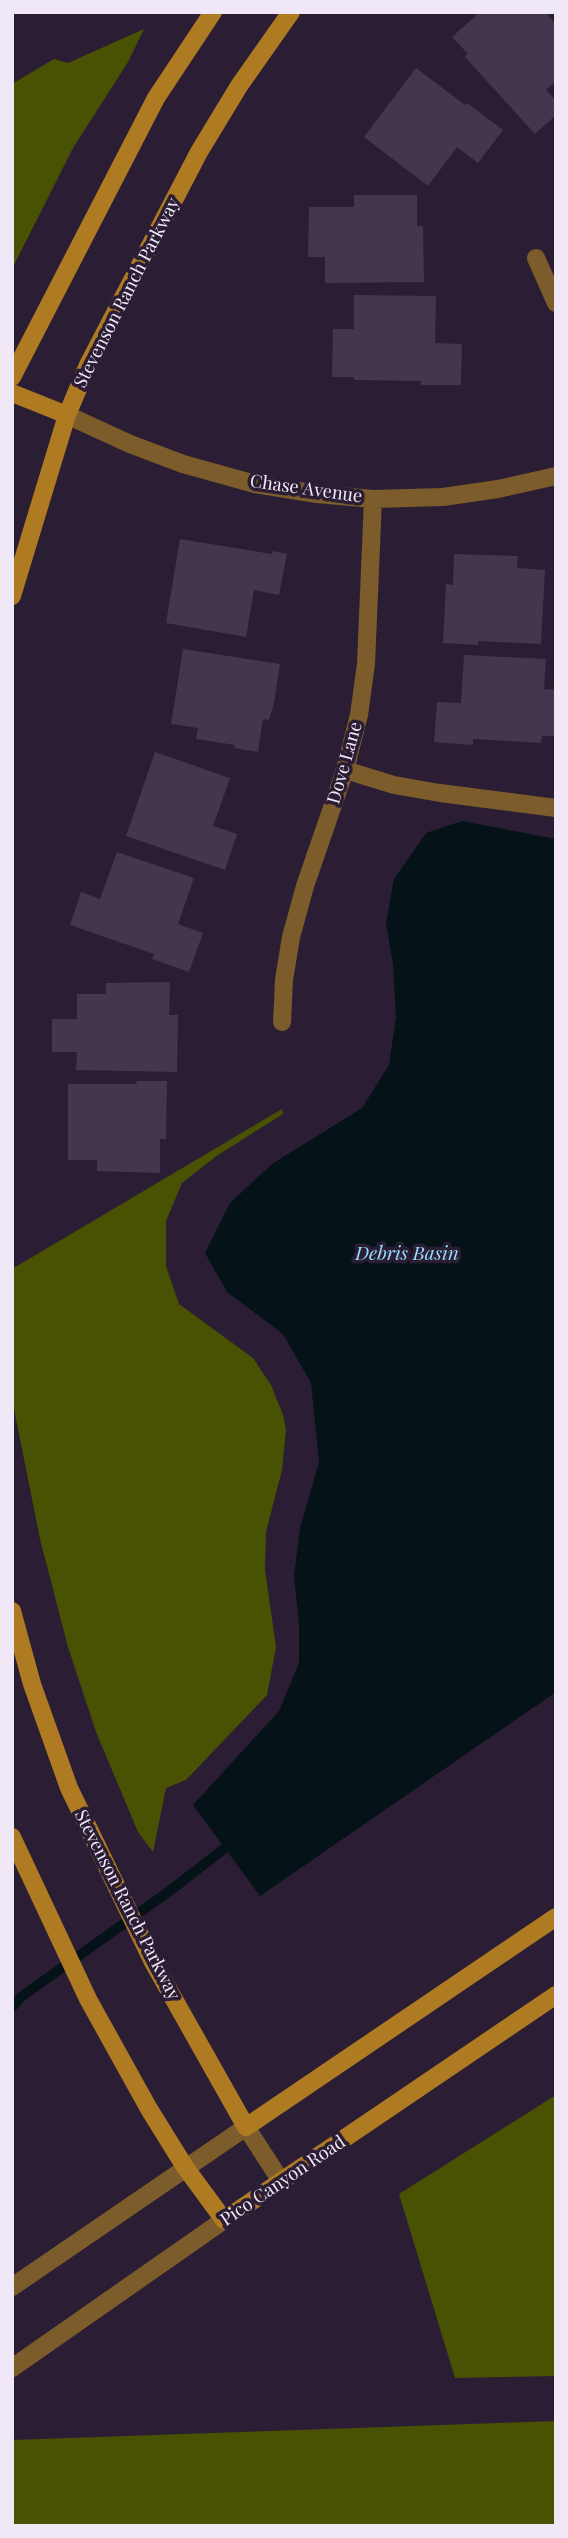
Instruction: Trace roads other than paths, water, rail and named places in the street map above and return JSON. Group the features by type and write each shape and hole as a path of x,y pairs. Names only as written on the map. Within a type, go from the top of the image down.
{"main road":[{"path":"12,377 156,98 212,12"},
{"name":"Stevenson Ranch Parkway","path":"12,596 67,415 118,306 199,152 239,86 291,12"},
{"path":"12,393 67,415"},
{"name":"Stevenson Ranch Parkway","path":"12,1611 32,1684 69,1788 153,1962 246,2127"},
{"path":"12,1837 89,1999 149,2109 185,2167 223,2220"},
{"path":"246,2127 556,1917"},
{"name":"Pico Canyon Road","path":"223,2220 556,1995"}],"street":[{"path":"536,258 556,303"},
{"name":"Chase Avenue","path":"67,415 173,460 255,484 317,494 373,499 443,497 498,489 556,476"},
{"name":"Dove Lane","path":"282,1022 284,980 291,937 305,886 345,770 359,715 366,664 373,499"},
{"path":"345,770 394,785 556,808"},
{"path":"12,2287 246,2127"},
{"name":"Stevenson Ranch Parkway","path":"246,2127 281,2181"},
{"name":"Pico Canyon Road","path":"12,2368 223,2220"}],"water":[{"name":"Debris Basin","path":"462,821 556,839 556,1692 260,1896 193,1805 279,1711 299,1663 299,1624 294,1576 300,1528 319,1462 311,1383 283,1334 227,1292 205,1253 230,1203 272,1164 362,1108 389,1065 396,1017 393,964 386,923 394,879 426,833"}],"waterway":[{"path":"12,2007 21,1997 171,1890 234,1841"}]}
